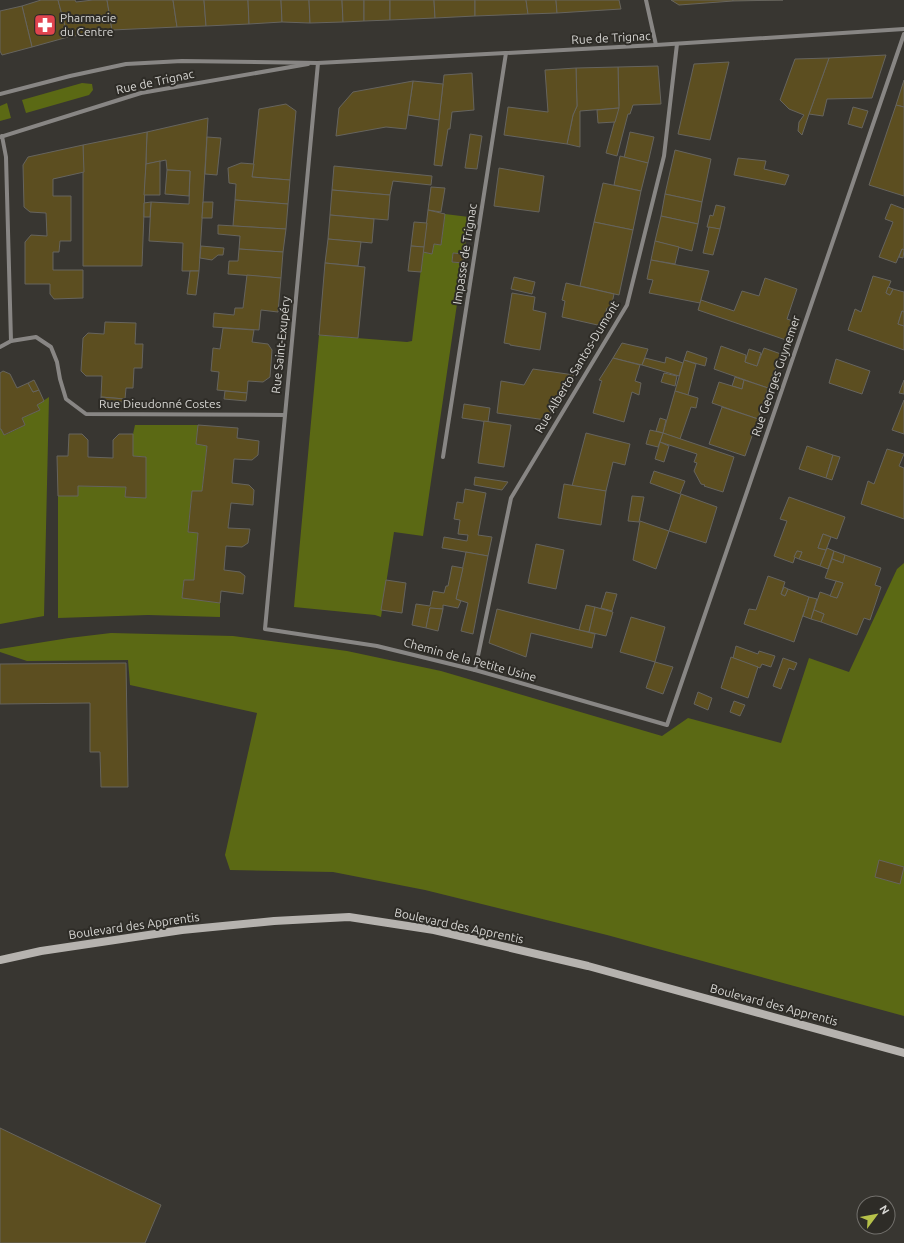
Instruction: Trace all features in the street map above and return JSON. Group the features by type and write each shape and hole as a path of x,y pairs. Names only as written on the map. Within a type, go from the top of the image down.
{"main road":[{"name":"Boulevard des Apprentis","path":"0,960 42,951 182,930 274,921 349,917 434,930 588,966 904,1053"}],"street":[{"path":"646,0 656,45"},
{"name":"Rue de Trignac","path":"0,94 70,76 126,64 182,61 318,63 677,44 904,29"},
{"name":"Rue Georges Guynemer","path":"667,725 904,34"},
{"name":"Rue Alberto Santos-Dumont","path":"475,670 511,498 627,306 664,156 677,44"},
{"name":"Impasse de Trignac","path":"443,457 506,53"},
{"name":"Rue de Trignac","path":"1,137 141,93 318,63"},
{"name":"Rue Saint-Exupéry","path":"265,629 318,63"},
{"path":"1,137 6,157 11,341"},
{"name":"Rue Dieudonné Costes","path":"0,347 11,341 36,337 51,346 66,399 86,414 284,415"},
{"name":"Chemin de la Petite Usine","path":"265,629 377,646 475,670 667,725"}],"green space":[{"path":"82,83 92,84 93,90 89,95 26,113 22,100"},
{"path":"7,103 11,118 0,121 0,106"},
{"path":"445,214 469,217 464,254 453,253 452,262 463,263 423,536 394,532 381,617 375,615 294,607 319,335 407,342 412,341 423,252 431,254 434,244 441,245"},
{"path":"49,397 44,616 0,624 0,429 5,435 25,425 22,418 40,410 37,405"},
{"path":"135,425 198,425 196,444 207,446 202,491 192,491 188,532 198,533 194,580 184,580 182,597 220,603 220,617 148,615 58,618 58,496 78,496 78,486 126,487 125,497 146,498 146,457 133,456 133,434"},
{"path":"904,563 904,1016 607,935 425,890 333,872 230,870 225,855 257,713 130,685 128,660 27,661 0,652 0,649 111,633 233,636 347,651 441,671 662,736 688,718 781,743 809,658 849,672 897,569"}],"building":[{"path":"41,0 58,0 68,37 32,47 22,6"},
{"path":"58,0 75,0 76,2 107,0 112,30 68,37"},
{"path":"107,0 173,0 177,27 112,30"},
{"path":"173,0 204,0 206,26 177,27"},
{"path":"204,0 248,0 249,24 206,26"},
{"path":"248,0 281,0 282,22 249,24"},
{"path":"281,0 309,0 310,23 282,22"},
{"path":"309,0 342,0 343,22 310,23"},
{"path":"342,0 364,0 364,21 343,22"},
{"path":"364,0 390,0 390,20 364,21"},
{"path":"390,0 434,0 435,18 390,20"},
{"path":"434,0 475,0 475,16 435,18"},
{"path":"475,0 526,0 528,14 475,16"},
{"path":"526,0 556,0 557,13 528,14"},
{"path":"556,0 619,0 621,9 557,13"},
{"path":"671,0 733,0 733,1 679,5"},
{"path":"733,0 783,0 733,1"},
{"path":"22,6 32,47 2,55 0,51 0,11"},
{"path":"886,55 872,98 827,99 823,116 809,114 829,58"},
{"path":"829,58 802,135 798,131 799,122 804,115 789,109 780,100 795,59"},
{"path":"729,62 710,140 678,134 694,64"},
{"path":"658,66 661,104 633,105 630,114 628,114 617,156 606,153 619,105 618,67"},
{"path":"618,67 619,108 580,111 580,147 567,144 573,115 577,106 576,68"},
{"path":"576,68 577,106 573,115 567,144 504,135 508,107 548,112 545,70"},
{"path":"472,73 474,110 452,112 442,166 434,165 444,75"},
{"path":"904,80 904,107 896,105"},
{"path":"413,81 443,84 439,120 408,115"},
{"path":"413,81 406,129 386,127 336,136 339,108 353,92"},
{"path":"286,104 296,111 290,180 252,177 259,109"},
{"path":"896,105 904,107 904,196 869,185"},
{"path":"853,107 868,111 862,128 848,124"},
{"path":"619,108 615,122 598,123 597,110"},
{"path":"208,118 199,271 182,271 183,243 149,241 151,202 189,204 190,171 167,170 166,160 146,164 147,132"},
{"path":"147,132 142,266 83,266 83,145"},
{"path":"630,132 654,137 648,163 624,158"},
{"path":"470,134 482,136 477,169 465,168"},
{"path":"207,137 221,138 217,175 205,174"},
{"path":"83,145 84,172 53,179 53,196 71,196 71,241 60,241 59,252 53,252 53,270 83,270 83,298 54,299 50,294 50,284 25,284 25,242 31,235 47,236 46,213 30,212 24,207 23,165 28,157"},
{"path":"675,150 711,159 702,202 665,194"},
{"path":"620,156 648,163 641,191 614,185"},
{"path":"738,158 766,161 764,169 789,175 785,185 734,175"},
{"path":"160,161 160,195 144,195 146,164"},
{"path":"241,163 254,164 252,177 290,180 288,204 235,200 236,184 229,183 228,168"},
{"path":"334,166 432,176 431,185 393,181 390,195 332,190"},
{"path":"499,168 544,176 539,212 494,206"},
{"path":"167,170 190,171 189,196 165,194"},
{"path":"603,183 641,191 633,230 594,222"},
{"path":"431,187 445,188 441,212 428,210"},
{"path":"332,190 390,195 388,220 330,215"},
{"path":"665,194 702,202 698,224 661,216"},
{"path":"235,200 288,204 286,229 233,226"},
{"path":"151,202 150,217 144,217 144,203"},
{"path":"203,202 213,202 212,218 202,218"},
{"path":"891,204 904,209 904,250 902,249 896,263 879,257 893,222 885,219"},
{"path":"716,205 725,207 720,229 707,227 710,215 713,216"},
{"path":"428,210 445,214 441,245 434,244 432,254 423,252"},
{"path":"330,215 374,219 372,243 328,239"},
{"path":"661,216 698,224 692,251 655,241"},
{"path":"414,222 427,223 424,247 411,246"},
{"path":"594,222 633,230 619,295 580,286"},
{"path":"218,225 286,229 283,252 239,249 240,236 218,234"},
{"path":"709,227 720,229 713,255 703,253"},
{"path":"328,239 361,242 358,266 325,263"},
{"path":"655,241 679,247 675,264 651,260"},
{"path":"201,246 224,248 223,255 218,255 212,260 200,258"},
{"path":"411,246 424,247 421,272 408,271"},
{"path":"239,249 283,252 281,278 228,274 229,261 238,261"},
{"path":"902,249 904,250 903,258 899,257"},
{"path":"453,253 464,254 463,263 452,262"},
{"path":"651,260 709,271 700,303 649,293 653,280 647,279"},
{"path":"325,263 365,267 358,338 319,335"},
{"path":"190,271 199,271 196,295 187,294"},
{"path":"247,275 281,278 278,312 261,310 259,330 213,327 214,313 234,315 235,308 243,308"},
{"path":"873,276 891,281 886,293 890,295 893,289 904,292 904,312 902,311 898,324 904,326 904,350 848,330 855,309 861,312"},
{"path":"514,277 535,282 532,294 511,289"},
{"path":"765,278 797,289 787,319 793,321 786,340 698,310 701,300 734,311 742,291 759,296"},
{"path":"566,283 614,294 611,308 607,308 602,326 562,317 565,301 562,300"},
{"path":"888,287 893,289 890,295 886,293"},
{"path":"512,293 535,297 533,310 546,313 540,350 504,343"},
{"path":"902,311 904,312 904,326 898,324"},
{"path":"105,322 136,323 135,344 143,344 142,368 134,368 133,388 126,388 125,399 101,397 102,376 86,376 81,371 83,338 88,333 104,334"},
{"path":"223,328 254,330 252,342 268,344 272,350 270,377 263,382 248,381 247,393 217,390 219,372 211,371 213,348 220,349"},
{"path":"622,343 648,349 642,365 613,358"},
{"path":"721,346 746,355 745,362 757,366 764,348 781,354 768,388 714,369"},
{"path":"749,349 761,353 757,366 745,362"},
{"path":"687,351 707,358 705,366 684,360"},
{"path":"666,357 683,363 679,376 642,365 645,358 665,363"},
{"path":"613,358 640,365 635,381 641,383 639,395 632,392 624,422 593,413 602,381 599,380"},
{"path":"836,359 870,371 862,394 829,383"},
{"path":"684,360 696,364 688,395 675,391"},
{"path":"533,369 574,375 546,420 497,413 501,381 524,385"},
{"path":"3,371 10,374 17,388 28,383 33,392 39,390 44,401 37,405 40,410 22,418 25,425 4,435 0,429 0,373"},
{"path":"664,373 677,376 675,386 661,382"},
{"path":"735,377 744,380 742,389 732,386"},
{"path":"34,380 39,390 33,392 28,383"},
{"path":"744,380 768,388 758,419 712,403 719,382 742,389"},
{"path":"904,380 904,394 899,393"},
{"path":"225,391 247,393 246,401 224,399"},
{"path":"675,391 698,398 696,408 691,407 680,439 663,433"},
{"path":"101,397 125,399 125,402 101,401"},
{"path":"904,400 904,434 892,430"},
{"path":"464,404 490,408 488,422 462,418"},
{"path":"722,407 758,419 745,456 709,444"},
{"path":"660,418 666,420 663,433 656,431"},
{"path":"484,421 511,425 504,467 478,463"},
{"path":"198,425 238,428 237,438 259,441 258,455 252,460 234,459 232,483 249,485 254,490 253,505 231,503 228,528 250,529 248,543 242,547 226,546 224,570 240,572 245,576 243,594 221,591 220,603 182,598 184,580 194,580 198,533 188,532 192,491 202,491 207,446 196,444"},
{"path":"650,430 663,433 658,447 646,444"},
{"path":"586,433 630,444 625,465 613,462 606,491 572,486"},
{"path":"663,433 734,457 723,492 701,484 694,471 697,463 694,462 697,454 660,442"},
{"path":"69,434 82,434 88,440 88,457 113,458 113,440 119,434 133,434 133,456 146,457 146,498 125,497 126,487 78,486 78,496 58,496 57,456 68,456"},
{"path":"660,442 669,446 664,462 655,459"},
{"path":"807,446 833,455 826,478 799,469"},
{"path":"887,449 904,454 899,466 904,468 904,519 861,504 868,481 874,484"},
{"path":"833,455 840,457 832,480 826,478"},
{"path":"654,471 685,481 680,494 650,483"},
{"path":"475,477 508,482 502,490 474,485"},
{"path":"564,484 606,491 601,525 558,518"},
{"path":"465,489 486,493 478,535 492,537 488,556 442,548 444,537 467,541 468,535 458,534 460,520 454,519 457,502 463,503"},
{"path":"681,494 717,507 706,543 669,531"},
{"path":"632,496 644,497 639,522 628,521"},
{"path":"789,497 845,517 837,539 823,534 818,548 826,550 820,566 799,559 802,552 797,551 793,563 774,556 787,521 780,519"},
{"path":"640,521 669,531 656,569 633,560"},
{"path":"823,534 831,537 826,550 818,548"},
{"path":"536,544 564,550 556,589 528,583"},
{"path":"827,548 834,551 828,569 820,566"},
{"path":"797,551 802,552 799,559 794,557"},
{"path":"834,551 845,555 843,563 832,559"},
{"path":"466,552 488,556 473,634 461,631 468,603 456,599"},
{"path":"845,555 881,568 875,585 881,587 870,620 864,618 857,635 821,622 824,614 814,610 820,592 837,598 843,583 825,578 832,559 843,563"},
{"path":"452,566 463,568 456,599 461,601 458,608 443,605 443,609 430,608 426,628 412,625 416,604 430,606 433,591 444,593 446,586 448,586"},
{"path":"768,576 785,582 781,594 785,596 788,589 809,597 794,642 744,624 749,609 756,610"},
{"path":"386,580 406,583 402,613 381,610"},
{"path":"836,581 843,583 837,598 830,596"},
{"path":"784,587 788,589 785,596 781,594"},
{"path":"606,592 617,594 612,611 601,608"},
{"path":"809,597 817,599 811,619 803,616"},
{"path":"586,605 595,607 589,632 579,630"},
{"path":"595,607 613,612 606,636 589,632"},
{"path":"430,608 443,609 438,631 426,628"},
{"path":"497,609 595,634 592,648 531,633 526,657 489,643"},
{"path":"814,610 824,614 821,622 811,619"},
{"path":"631,617 665,627 655,662 620,652"},
{"path":"736,646 758,654 759,651 775,656 771,667 762,664 760,668 733,658"},
{"path":"731,657 758,667 748,698 721,688"},
{"path":"783,658 797,663 794,670 789,668 781,689 773,686"},
{"path":"655,662 673,667 663,694 646,688"},
{"path":"126,663 128,787 101,787 100,752 90,752 90,703 0,704 0,664"},
{"path":"698,692 712,698 708,710 694,704"},
{"path":"734,701 745,705 740,716 730,712"},
{"path":"879,860 904,867 900,884 875,877"},
{"path":"0,1128 161,1205 145,1243 0,1243"}],"place":[{"name":"Pharmacie du Centre","path":"45,25"}]}
